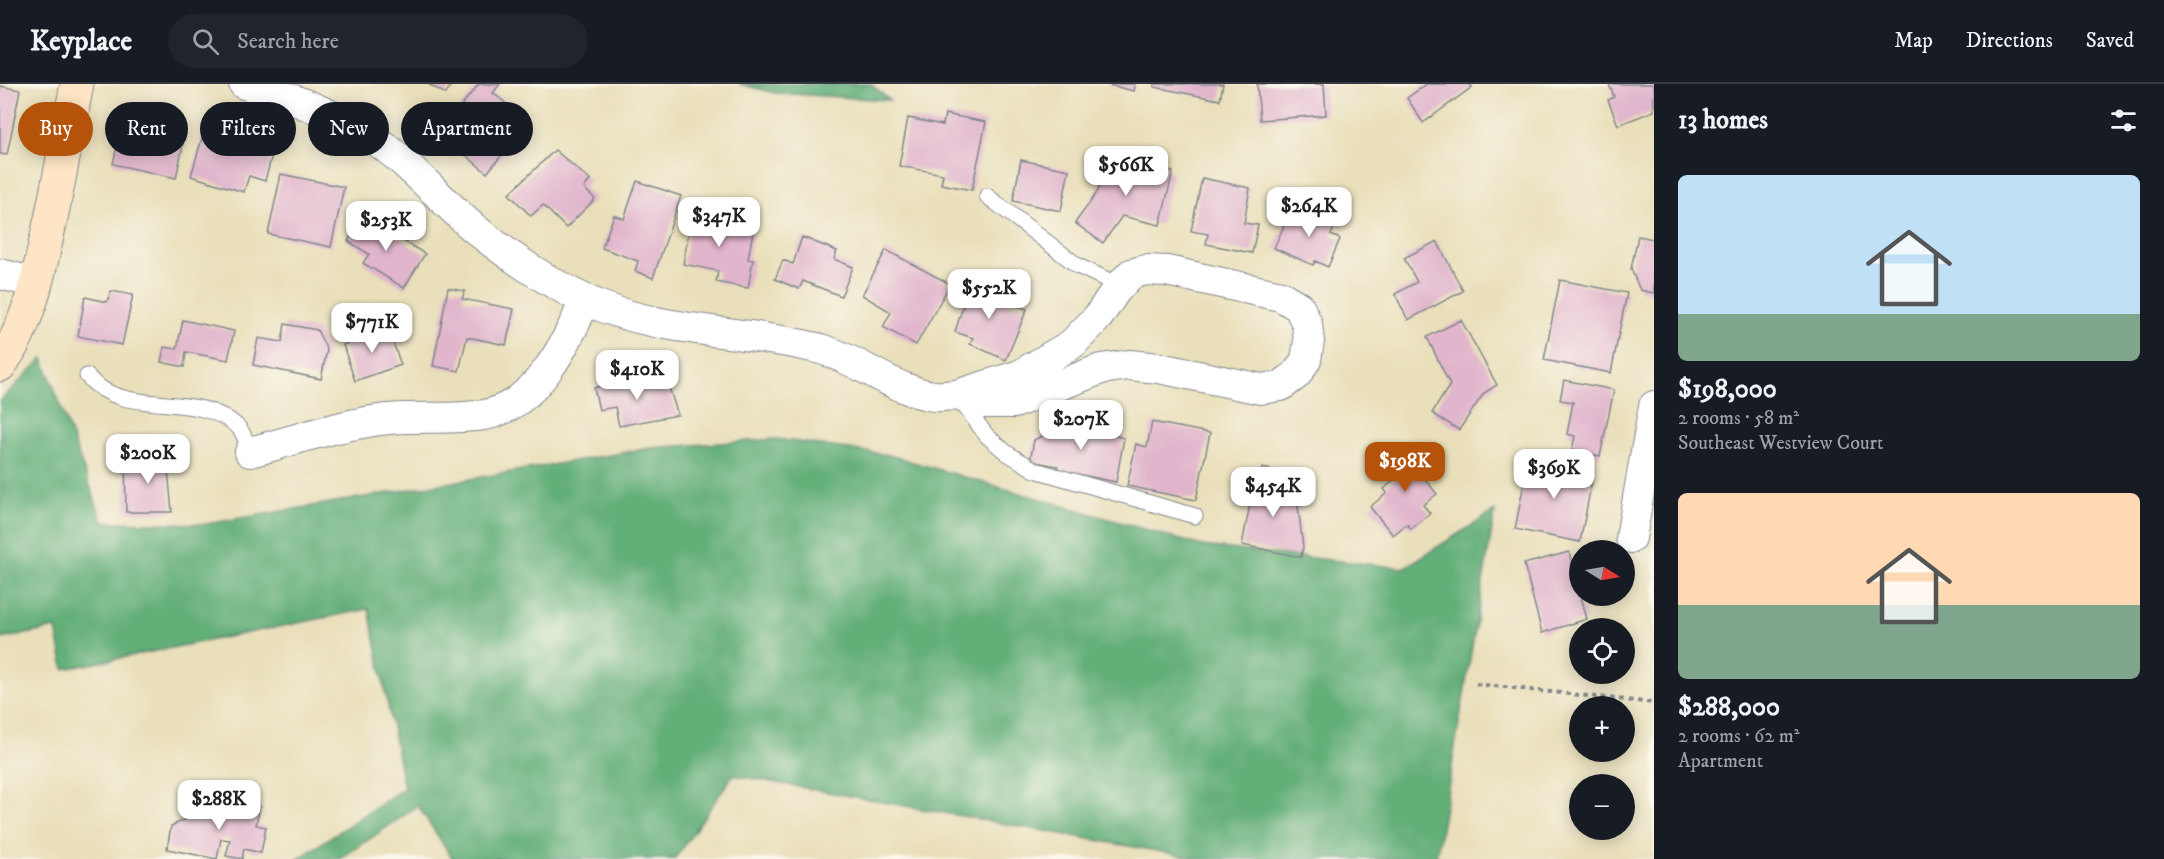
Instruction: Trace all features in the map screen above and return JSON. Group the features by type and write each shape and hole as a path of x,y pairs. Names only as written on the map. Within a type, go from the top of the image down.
{"main road":[{"path":"0,364 25,321 36,282 60,175 77,84"}],"street":[{"path":"244,84 304,104 370,136 420,177 475,229 535,270 585,300 642,320 783,340 824,350 909,389 934,396 956,395 1020,375 1072,344 1098,317 1131,274 1146,270 1167,271 1281,296 1299,307 1306,324 1309,341 1306,360 1296,375 1281,386 1261,389 1159,368 1129,365 1101,369 1014,403 981,403 956,395"},
{"path":"0,274 36,282"},
{"path":"250,453 344,426 387,419 485,415 507,406 533,387 549,370 572,331 585,300"},
{"path":"1631,538 1654,406"}],"lane":[{"path":"987,196 1078,266 1120,286"},
{"path":"87,376 102,391 131,399 205,409 238,428 250,453"},
{"path":"956,395 987,436 1007,453 1035,470 1195,516"}],"path":[{"path":"1476,684 1654,704"}],"green space":[{"path":"739,84 871,84 889,100 775,93"},
{"path":"43,358 103,522 206,524 651,448 777,439 889,455 1202,546 1404,568 1495,511 1436,859 1201,859 733,775 675,859 453,859 418,806 340,859 298,859 404,788 369,609 64,669 56,628 0,639 0,401"}],"building":[{"path":"428,84 451,84 446,94"},
{"path":"479,84 500,84 493,93 504,102 464,102"},
{"path":"1105,84 1135,84 1134,91"},
{"path":"1154,84 1223,84 1220,100 1154,87"},
{"path":"1257,84 1324,84 1326,115 1260,120"},
{"path":"1427,84 1470,84 1472,87 1423,123 1407,98"},
{"path":"1609,84 1654,84 1654,111 1618,125 1608,100 1614,97"},
{"path":"0,86 20,90 7,155 0,154"},
{"path":"945,114 986,122 972,190 941,184 943,174 899,166 908,118 943,125"},
{"path":"200,145 200,156 272,156 265,181 249,176 244,192 191,176"},
{"path":"555,150 590,180 584,188 595,199 566,228 543,205 531,216 509,194"},
{"path":"115,156 181,156 176,178 113,164"},
{"path":"467,156 501,156 487,173"},
{"path":"1107,156 1173,172 1160,225 1122,216 1103,243 1075,223 1098,191"},
{"path":"1021,160 1069,170 1061,211 1013,201"},
{"path":"281,174 344,187 331,247 268,234"},
{"path":"1202,178 1250,188 1244,223 1258,225 1252,253 1206,244 1208,234 1191,231"},
{"path":"637,181 681,196 653,278 635,271 638,261 602,248 614,215 624,219"},
{"path":"694,205 723,211 720,226 753,232 748,259 753,260 748,288 716,282 718,271 683,264"},
{"path":"1308,208 1337,221 1331,235 1340,239 1328,267 1315,261 1313,265 1274,248 1286,221 1304,215"},
{"path":"363,216 425,254 404,288 363,263 369,254 348,241"},
{"path":"1638,236 1654,239 1654,293 1640,290 1631,269"},
{"path":"802,237 837,251 834,259 853,267 841,296 803,281 799,289 775,279 783,260 793,264"},
{"path":"1437,241 1463,291 1408,320 1395,294 1417,282 1404,258"},
{"path":"886,250 950,284 916,345 883,327 891,312 862,295"},
{"path":"972,277 990,282 986,296 1027,309 1006,360 970,344 973,338 955,332"},
{"path":"1560,280 1627,293 1611,373 1544,360"},
{"path":"448,288 465,291 462,299 514,309 506,345 467,337 459,371 433,366"},
{"path":"111,291 133,295 122,345 78,336 85,297 107,302"},
{"path":"183,320 234,331 228,360 186,352 184,367 161,362 164,347 177,349"},
{"path":"1461,320 1497,385 1484,393 1459,430 1432,413 1450,385 1427,337"},
{"path":"285,324 317,330 327,350 321,379 253,365 258,338 282,342"},
{"path":"394,327 397,335 391,337 401,365 355,381 343,345"},
{"path":"633,376 637,387 666,378 678,415 619,426 615,407 599,410 594,388"},
{"path":"1564,380 1614,390 1600,456 1572,450 1575,436 1567,434 1573,402 1560,400"},
{"path":"1152,422 1210,433 1196,500 1127,486 1136,444 1147,447"},
{"path":"1094,423 1110,426 1108,434 1124,438 1116,482 1057,470 1058,466 1030,461 1034,440 1051,432"},
{"path":"1410,446 1428,468 1421,474 1437,494 1423,505 1430,513 1411,529 1407,524 1393,535 1370,507 1387,493 1384,489 1395,479 1384,466"},
{"path":"125,458 167,458 172,512 126,512"},
{"path":"1529,458 1594,471 1580,540 1515,529"},
{"path":"1262,468 1273,470 1271,480 1287,483 1285,496 1297,498 1303,547 1301,557 1242,545 1254,484 1258,485"},
{"path":"1569,552 1569,606 1584,606 1587,618 1569,618 1569,625 1542,633 1524,564"},
{"path":"228,800 260,806 256,825 266,827 261,853 244,849 242,859 226,856 230,840 221,839 217,859 167,849 171,826"}]}
